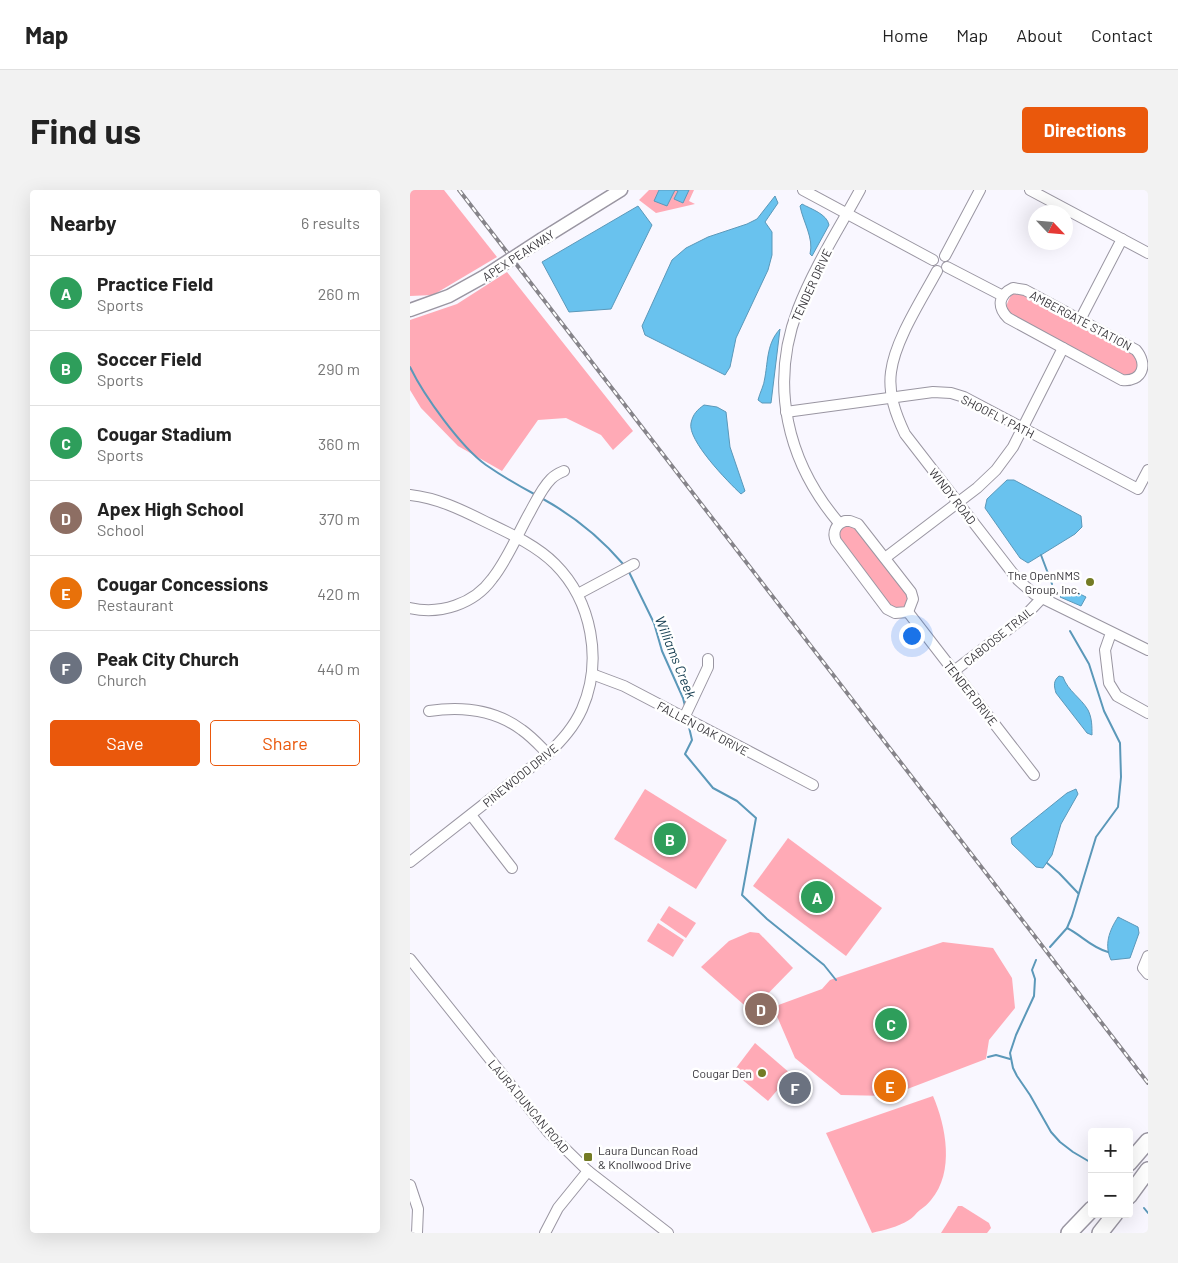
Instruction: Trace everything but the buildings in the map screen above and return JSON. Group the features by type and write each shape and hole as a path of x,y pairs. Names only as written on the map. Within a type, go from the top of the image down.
{"highway":[{"path":"1133,1158 1148,1141"},
{"path":"1133,1191 1148,1170"},
{"path":"1069,1233 1088,1213"},
{"path":"1100,1233 1112,1218"}],"main road":[{"name":"APEX PEAKWAY","path":"410,310 449,296 485,276 542,238 621,190"}],"street":[{"path":"803,190 933,260"},
{"name":"TENDER DRIVE","path":"839,523 823,502 804,470 794,444 786,412 785,362 794,320 805,294 860,190"},
{"path":"945,256 980,190"},
{"path":"1030,190 1148,253"},
{"path":"1080,320 1122,239"},
{"path":"933,260 940,255 945,256"},
{"path":"945,256 948,263 947,267"},
{"path":"933,260 933,267 937,270 941,271 947,267"},
{"path":"947,267 1002,296"},
{"name":"WINDY ROAD","path":"937,270 898,346 891,372 892,398 896,416 905,434 1018,580 1040,599 1148,650"},
{"name":"AMBERGATE STATION","path":"1013,288 1025,290 1080,320 1136,350 1144,358 1145,374 1131,380 1122,380 1008,318 1002,312 1000,304 1002,296 1006,291 1013,288"},
{"path":"885,558 977,488 996,470 1023,428 1063,348"},
{"name":"SHOOFLY PATH","path":"786,412 933,392 957,394 1138,489 1148,470"},
{"path":"410,608 424,610 446,608 464,602 477,594 492,579 551,478 564,471"},
{"name":"PINEWOOD DRIVE","path":"410,495 443,502 516,536 536,548 555,564 578,594 591,634 592,674 586,699 576,720 569,731 548,754 410,862"},
{"path":"850,521 858,524 885,558 911,592 913,599 908,612 895,613 887,609 836,541 834,536 835,530 839,523 850,521"},
{"path":"578,594 634,564"},
{"name":"CABOOSE TRAIL","path":"954,671 1023,618 1040,599"},
{"name":"TENDER DRIVE","path":"908,612 1034,775"},
{"path":"1111,633 1105,650 1109,683 1117,696 1148,713"},
{"path":"684,718 708,668 708,659"},
{"name":"FALLEN OAK DRIVE","path":"592,674 624,686 813,785"},
{"path":"429,711 462,708 501,717 526,732 548,754"},
{"path":"471,814 512,868"},
{"path":"1148,956 1143,968 1148,974"},
{"name":"LAURA DUNCAN ROAD","path":"410,959 548,1133 588,1171 668,1233"},
{"path":"545,1233 558,1208 588,1171"},
{"path":"410,1185 418,1209 417,1233"}],"shaded area":[{"path":"410,190 444,190 497,257 433,295 410,296"},
{"path":"649,190 694,190 689,201 695,204 656,213 639,200"},
{"path":"507,272 633,431 613,450 601,435 566,418 538,420 502,471 458,446 421,408 410,390 410,320 457,304"},
{"path":"1013,293 1022,294 1131,351 1139,363 1135,372 1129,376 1119,373 1012,317 1005,309"},
{"path":"845,526 854,526 908,594 909,598 905,607 898,610 889,606 840,543 839,532"},
{"path":"645,789 727,840 696,889 614,839"},
{"path":"788,838 882,908 846,956 753,886"},
{"path":"669,906 696,923 686,938 660,920"},
{"path":"658,923 684,940 673,957 647,941"},
{"path":"750,932 759,933 793,968 751,1011 701,967 729,941"},
{"path":"943,942 993,948 1012,978 1015,1008 989,1040 986,1059 889,1096 841,1095 795,1058 773,1007 822,989 830,980"},
{"name":"Cougar Den","path":"755,1043 791,1074 768,1101 733,1072"},
{"path":"933,1096 942,1121 946,1149 946,1163 939,1189 929,1203 910,1219 896,1226 872,1233 826,1133"},
{"path":"958,1206 962,1206 989,1223 991,1228 987,1233 941,1233"}],"water":[{"path":"659,190 675,190 667,206 654,201"},
{"path":"675,190 689,190 683,203 674,199 678,191"},
{"path":"775,196 778,203 765,222 772,232 772,255 768,270 736,338 730,367 725,375 645,335 642,326 672,260 686,248 708,237 757,219"},
{"path":"802,204 822,215 829,225 812,256 810,254 811,242 801,212 800,206"},
{"path":"638,206 652,225 611,309 569,312 542,262"},
{"path":"780,329 771,403 762,403 758,400 769,352 773,340"},
{"path":"704,405 717,407 726,412 730,447 745,491 741,494 727,480 695,440 691,430 691,423 697,411"},
{"path":"1007,480 1014,480 1081,516 1082,527 1075,534 1028,563 1020,558 985,508 987,499"},
{"path":"1068,588 1086,597 1081,606 1060,597"},
{"path":"1059,676 1063,677 1088,710 1092,725 1092,735 1087,733 1056,693 1054,684"},
{"path":"1076,789 1078,794 1061,824 1052,855 1043,868 1036,867 1012,844 1011,838 1067,793"},
{"path":"1118,917 1138,927 1139,933 1130,958 1111,960 1108,938"}],"waterway":[{"name":"Williams Creek","path":"410,367 434,406 455,434 476,457 511,481 536,495"},
{"name":"Williams Creek","path":"543,499 586,528 606,545 624,565"},
{"path":"1041,555 1052,584"},
{"name":"Williams Creek","path":"628,570 654,623 662,651 685,706"},
{"path":"1050,947 1067,928 1096,837 1118,807 1121,777 1120,743 1104,711 1089,664 1070,631"},
{"name":"Williams Creek","path":"688,723 692,740 685,754 713,788 737,801 756,818 742,895 767,919 824,965 836,980"},
{"path":"1047,863 1078,893"},
{"path":"1067,928 1096,947 1108,952"},
{"name":"Williams Creek","path":"1036,960 1032,970 1035,979 1034,996 1010,1053 1013,1068 1051,1132 1060,1142 1088,1161"},
{"name":"Williams Creek","path":"988,1057 996,1055 1010,1059"},
{"name":"Williams Creek","path":"1144,1208 1148,1213"}],"railway":[{"path":"459,190 1148,1083"}],"place":[{"name":"The OpenNMS Group, Inc.","path":"1090,582"},
{"name":"Soccer Field","path":"670,839"},
{"name":"Practice Field","path":"817,897"},
{"name":"Apex High School","path":"761,1009"},
{"name":"Cougar Stadium","path":"891,1024"},
{"name":"Cougar Den","path":"762,1073"},
{"name":"Cougar Concessions","path":"890,1086"},
{"name":"Peak City Church","path":"795,1088"},
{"name":"Laura Duncan Road & Knollwood Drive","path":"588,1157"}]}
